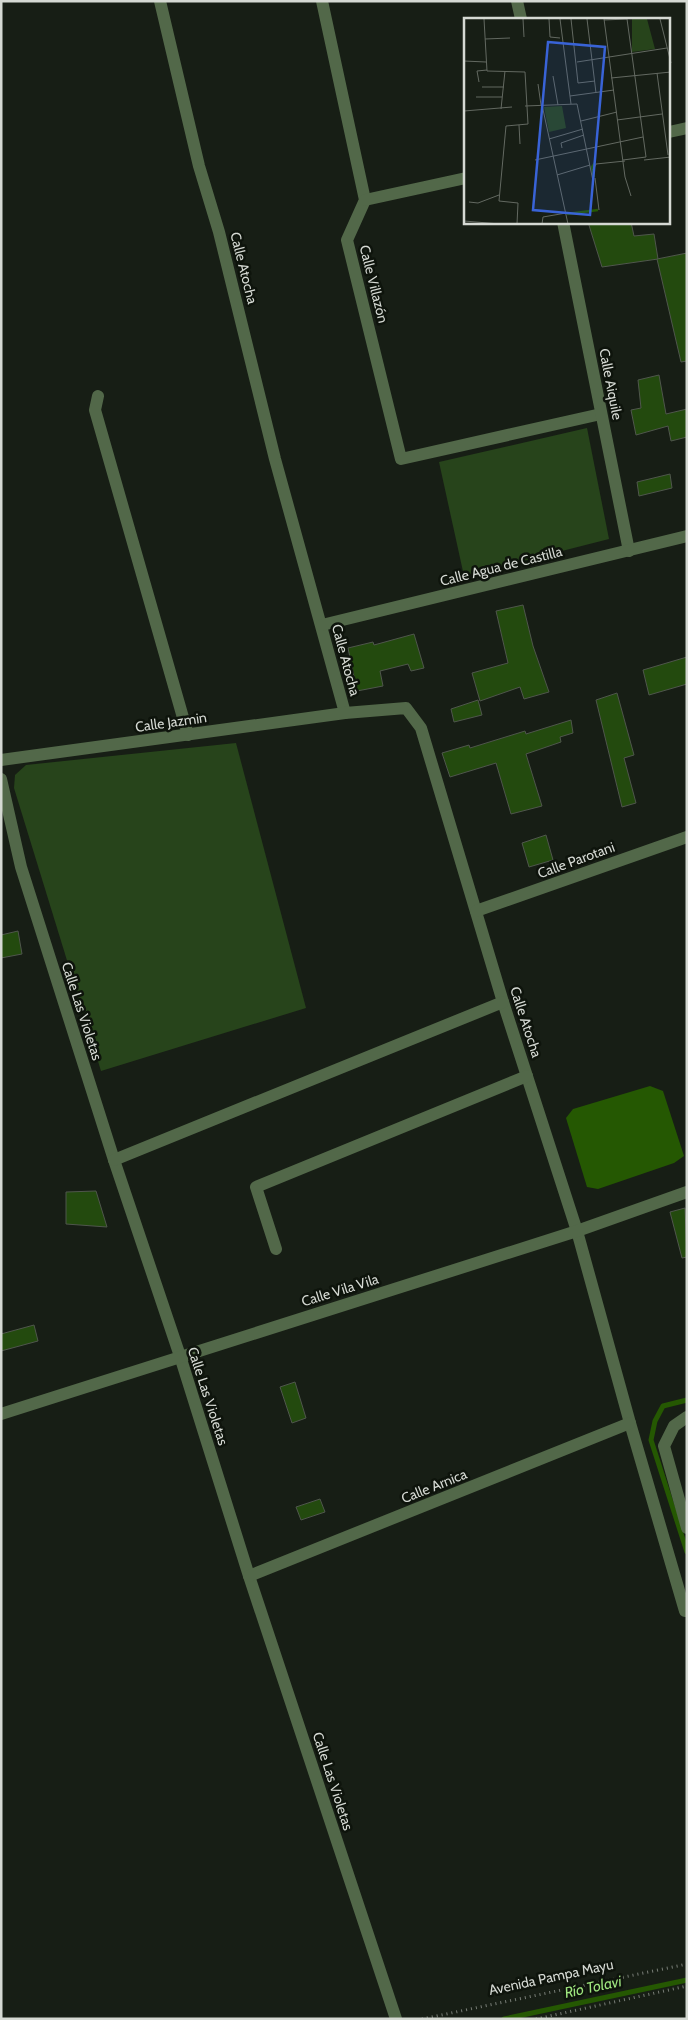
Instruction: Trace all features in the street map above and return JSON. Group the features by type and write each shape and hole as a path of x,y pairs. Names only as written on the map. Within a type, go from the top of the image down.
{"street":[{"name":"Calle Atocha","path":"160,1 199,166 219,232 275,459 345,713 406,708 421,728 503,1002 577,1231 630,1423"},
{"path":"322,1 365,200 464,178"},
{"path":"517,1 520,18"},
{"path":"670,132 687,128"},
{"name":"Calle Villazón","path":"365,200 347,240 401,459 601,414"},
{"name":"Calle Aiquile","path":"563,224 629,551"},
{"path":"98,396 95,410 188,735"},
{"name":"Calle Agua de Castilla","path":"322,625 687,536"},
{"name":"Calle Jazmin","path":"1,760 345,713"},
{"name":"Calle Las Violetas","path":"1,779 21,867 114,1160 180,1356 249,1576 396,2019"},
{"name":"Calle Parotani","path":"476,912 687,837"},
{"path":"114,1160 503,1002"},
{"path":"276,1249 256,1187 527,1076"},
{"name":"Calle Vila Vila","path":"1,1414 577,1231 687,1192"},
{"path":"687,1417 674,1426 664,1446 687,1528"},
{"path":"630,1423 685,1611"},
{"name":"Calle Arnica","path":"249,1576 630,1423"}],"path":[{"name":"Avenida Pampa Mayu","path":"422,2019 687,1964"},
{"path":"536,2019 687,1986"}],"shaded area":[{"path":"587,428 609,539 464,576 439,462"},
{"path":"236,743 306,1008 101,1071 14,788 15,775 26,765"},
{"path":"650,1086 663,1091 684,1156 674,1163 598,1189 587,1187 566,1118 573,1109"}],"building":[{"path":"589,224 631,224 634,236 654,234 658,259 602,267"},
{"path":"687,253 687,361 681,362 657,259"},
{"path":"659,375 666,414 687,409 687,437 671,441 668,426 636,435 631,410 641,408 638,380"},
{"path":"670,474 672,488 639,496 637,482"},
{"path":"523,605 533,646 549,692 524,699 520,687 480,701 472,673 508,663 496,611"},
{"path":"414,634 424,668 411,671 408,664 380,671 383,686 357,691 348,648 373,642 374,645"},
{"path":"687,657 687,684 649,695 643,670"},
{"path":"617,693 634,755 624,758 636,803 622,807 596,700"},
{"path":"478,700 482,715 454,722 451,709"},
{"path":"571,720 573,733 560,737 561,742 526,754 542,806 511,814 496,763 450,777 442,753 469,745 470,748 525,731 526,734"},
{"path":"546,835 553,860 529,867 522,843"},
{"path":"18,931 22,954 1,958 1,935"},
{"path":"96,1191 107,1227 66,1224 66,1192"},
{"path":"685,1208 687,1257 682,1258 670,1212"},
{"path":"34,1325 38,1341 1,1351 1,1334"},
{"path":"295,1382 306,1418 292,1423 280,1387"},
{"path":"320,1499 325,1512 301,1520 296,1507"}],"waterway":[{"name":"Río Tolavi","path":"687,1400 663,1406 655,1421 651,1440 687,1552"},
{"name":"Río Tolavi","path":"504,2019 687,1980"}]}
